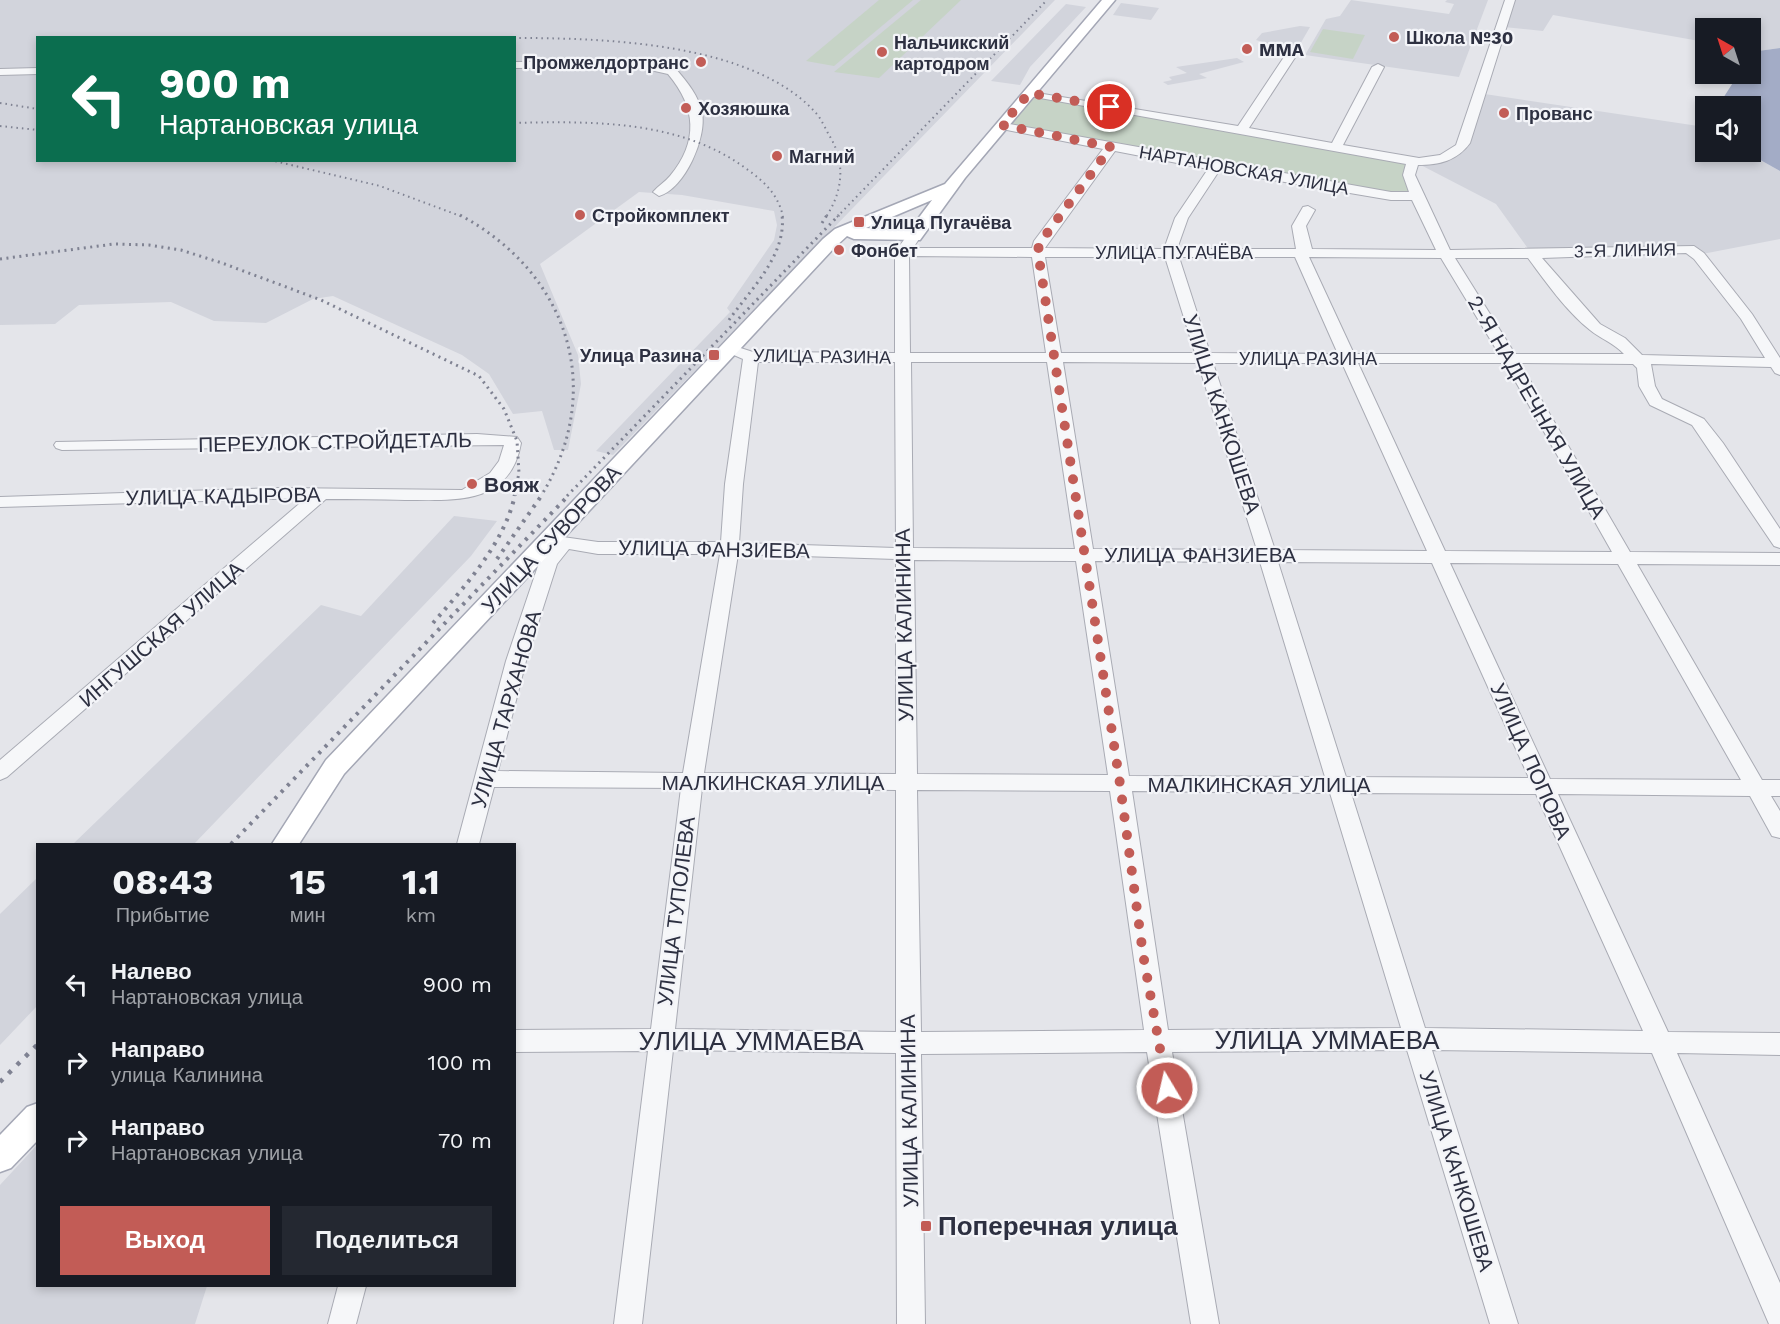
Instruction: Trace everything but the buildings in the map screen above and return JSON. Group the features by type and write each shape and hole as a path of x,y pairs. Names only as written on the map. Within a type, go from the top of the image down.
{"main road":[{"path":"829,243 863,233 908,244 950,188 1109,0"},
{"name":"УЛИЦА СУВОРОВА","path":"286,843 335,767 556,543 728,349 829,243 841,233 950,188"},
{"path":"0,1157 36,1119"}],"street":[{"path":"1413,161 1443,158 1455,152 1463,144 1480,86 1504,27 1510,0"},
{"path":"1242,130 1290,56"},
{"path":"516,65 637,64 672,70 691,97 697,110 699,132 678,176 659,192"},
{"path":"1336,147 1378,67"},
{"path":"0,72 36,71"},
{"name":"НАРТАНОВСКАЯ УЛИЦА","path":"1029,93 1413,161"},
{"name":"НАРТАНОВСКАЯ УЛИЦА","path":"1002,125 1111,147 1383,195 1416,196"},
{"path":"1111,147 1039,244 1038,252 1120,784 1143,954 1205,1324"},
{"name":"2-Я НАДРЕЧНАЯ УЛИЦА","path":"1413,161 1409,179 1445,253 1510,359 1780,830"},
{"path":"1170,252 1171,242 1182,217 1216,166"},
{"name":"УЛИЦА ПОПОВА","path":"1308,210 1299,226 1305,249 1300,253 1660,1042 1780,1316"},
{"name":"УЛИЦА ПУГАЧЁВА","path":"908,244 1038,252 1445,253"},
{"name":"УЛИЦА КАЛИНИНА","path":"908,244 902,357 911,1324"},
{"name":"3-Я ЛИНИЯ","path":"1445,253 1532,254 1689,249 1699,256 1747,317 1778,365"},
{"name":"УЛИЦА КАНКОШЕВА","path":"1170,252 1267,554 1504,1324"},
{"path":"1532,254 1595,327 1620,341 1645,367 1647,386 1656,402 1698,422 1780,542"},
{"name":"УЛИЦА РАЗИНА","path":"728,349 752,357 1636,359 1778,365"},
{"name":"УЛИЦА ТУПОЛЕВА","path":"628,1324 692,782 730,548 734,484 752,357"},
{"name":"ПЕРЕУЛОК СТРОЙДЕТАЛЬ","path":"62,445 511,441 512,451 508,459 489,482 477,492 464,495 446,494"},
{"name":"УЛИЦА КАДЫРОВА","path":"0,502 270,494 446,494"},
{"name":"ИНГУШСКАЯ УЛИЦА","path":"0,772 320,495"},
{"name":"УЛИЦА ФАНЗИЕВА","path":"556,543 598,548 730,548 903,554 1623,556 1780,559"},
{"name":"УЛИЦА ТАРХАНОВА","path":"468,843 516,661 556,543"},
{"name":"МАЛКИНСКАЯ УЛИЦА","path":"485,779 692,782 1543,784 1780,788"},
{"name":"УЛИЦА УММАЕВА","path":"516,1041 766,1039 908,1043 1417,1039 1780,1044"},
{"path":"342,1324 352,1287"}],"shaded area":[{"path":"0,0 1055,0 613,455 596,451 730,312 727,308 774,240 777,225 774,211 682,195 639,192 540,264 578,355 581,384 568,450 554,450 542,411 513,414 489,374 462,355 333,296 313,299 266,323 214,321 171,302 79,305 55,324 0,325"},
{"name":"Школа №30","path":"1351,0 1449,14 1454,4 1445,2 1447,0 1488,0 1459,77 1305,55 1326,19 1340,16"},
{"path":"1510,0 1780,0 1780,48 1761,51 1761,18 1695,18 1695,40 1553,15 1543,31 1504,27"},
{"path":"1121,3 1159,8 1151,20 1113,15"},
{"path":"1066,4 1086,7 1030,67 1020,85 991,81"},
{"path":"1300,26 1310,27 1295,53 1256,40 1262,33"},
{"path":"1237,58 1244,62 1199,74 1207,78 1168,85 1163,82 1172,80 1169,77 1187,73 1176,67"},
{"path":"1478,93 1695,126 1695,162 1761,160 1780,171 1780,239 1697,255 1693,252 1532,254 1496,204 1413,161 1424,162 1460,149"},
{"path":"454,516 497,521 471,556 195,843 74,843 321,605 361,616"},
{"path":"36,879 36,1007 0,1045 0,914"},
{"path":"36,1146 36,1287 207,1287 195,1324 0,1324 0,1185"}],"green space":[{"path":"879,0 913,0 834,66 806,61"},
{"name":"Нальчикский картодром","path":"921,0 961,0 879,78 834,72"},
{"path":"1323,29 1365,35 1353,59 1310,52"},
{"path":"1029,93 1413,161 1416,196 1002,125"}],"water":[{"path":"1780,48 1780,171 1761,160 1761,96 1724,96 1732,84 1761,84 1761,51"}],"railway":[{"path":"837,217 1047,0"},
{"path":"516,38 590,40 674,49 715,58 753,71 787,89 817,114 838,156 839,187 826,217"},
{"path":"0,103 36,109"},
{"path":"516,123 575,122 636,127 695,141 722,154 760,179 775,196 783,217"},
{"path":"0,126 36,130"},
{"path":"278,162 380,186 463,217"},
{"path":"460,215 497,239 528,268 550,301 566,337 573,375 571,415 561,456 541,496"},
{"path":"729,320 773,258 782,230 782,215"},
{"path":"822,223 827,215"},
{"path":"567,496 839,215"},
{"path":"0,259 114,244 149,245 181,250 222,263 321,300 479,376 504,409 517,441 519,473 514,496"},
{"path":"433,623 482,564 493,547 510,513 515,495"},
{"path":"497,559 542,495"},
{"path":"232,843 569,495"},
{"path":"0,1082 36,1046"}],"place":[{"name":"Школа №30","path":"1394,37"},
{"name":"MMA","path":"1247,49"},
{"name":"Нальчикский картодром","path":"882,52"},
{"name":"Промжелдортранс","path":"701,62"},
{"name":"Хозяюшка","path":"686,108"},
{"name":"Прованс","path":"1504,113"},
{"name":"Магний","path":"777,156"},
{"name":"Стройкомплект","path":"580,215"},
{"name":"Улица Пугачёва","path":"859,222"},
{"name":"Фонбет","path":"839,250"},
{"name":"Улица Разина","path":"714,355"},
{"name":"Вояж","path":"472,484"},
{"name":"Поперечная улица","path":"926,1226"}],"route":[{"path":"1110,107 1029,93 1002,125 1111,147 1039,244 1038,252 1120,784 1143,954 1167,1088"}]}
